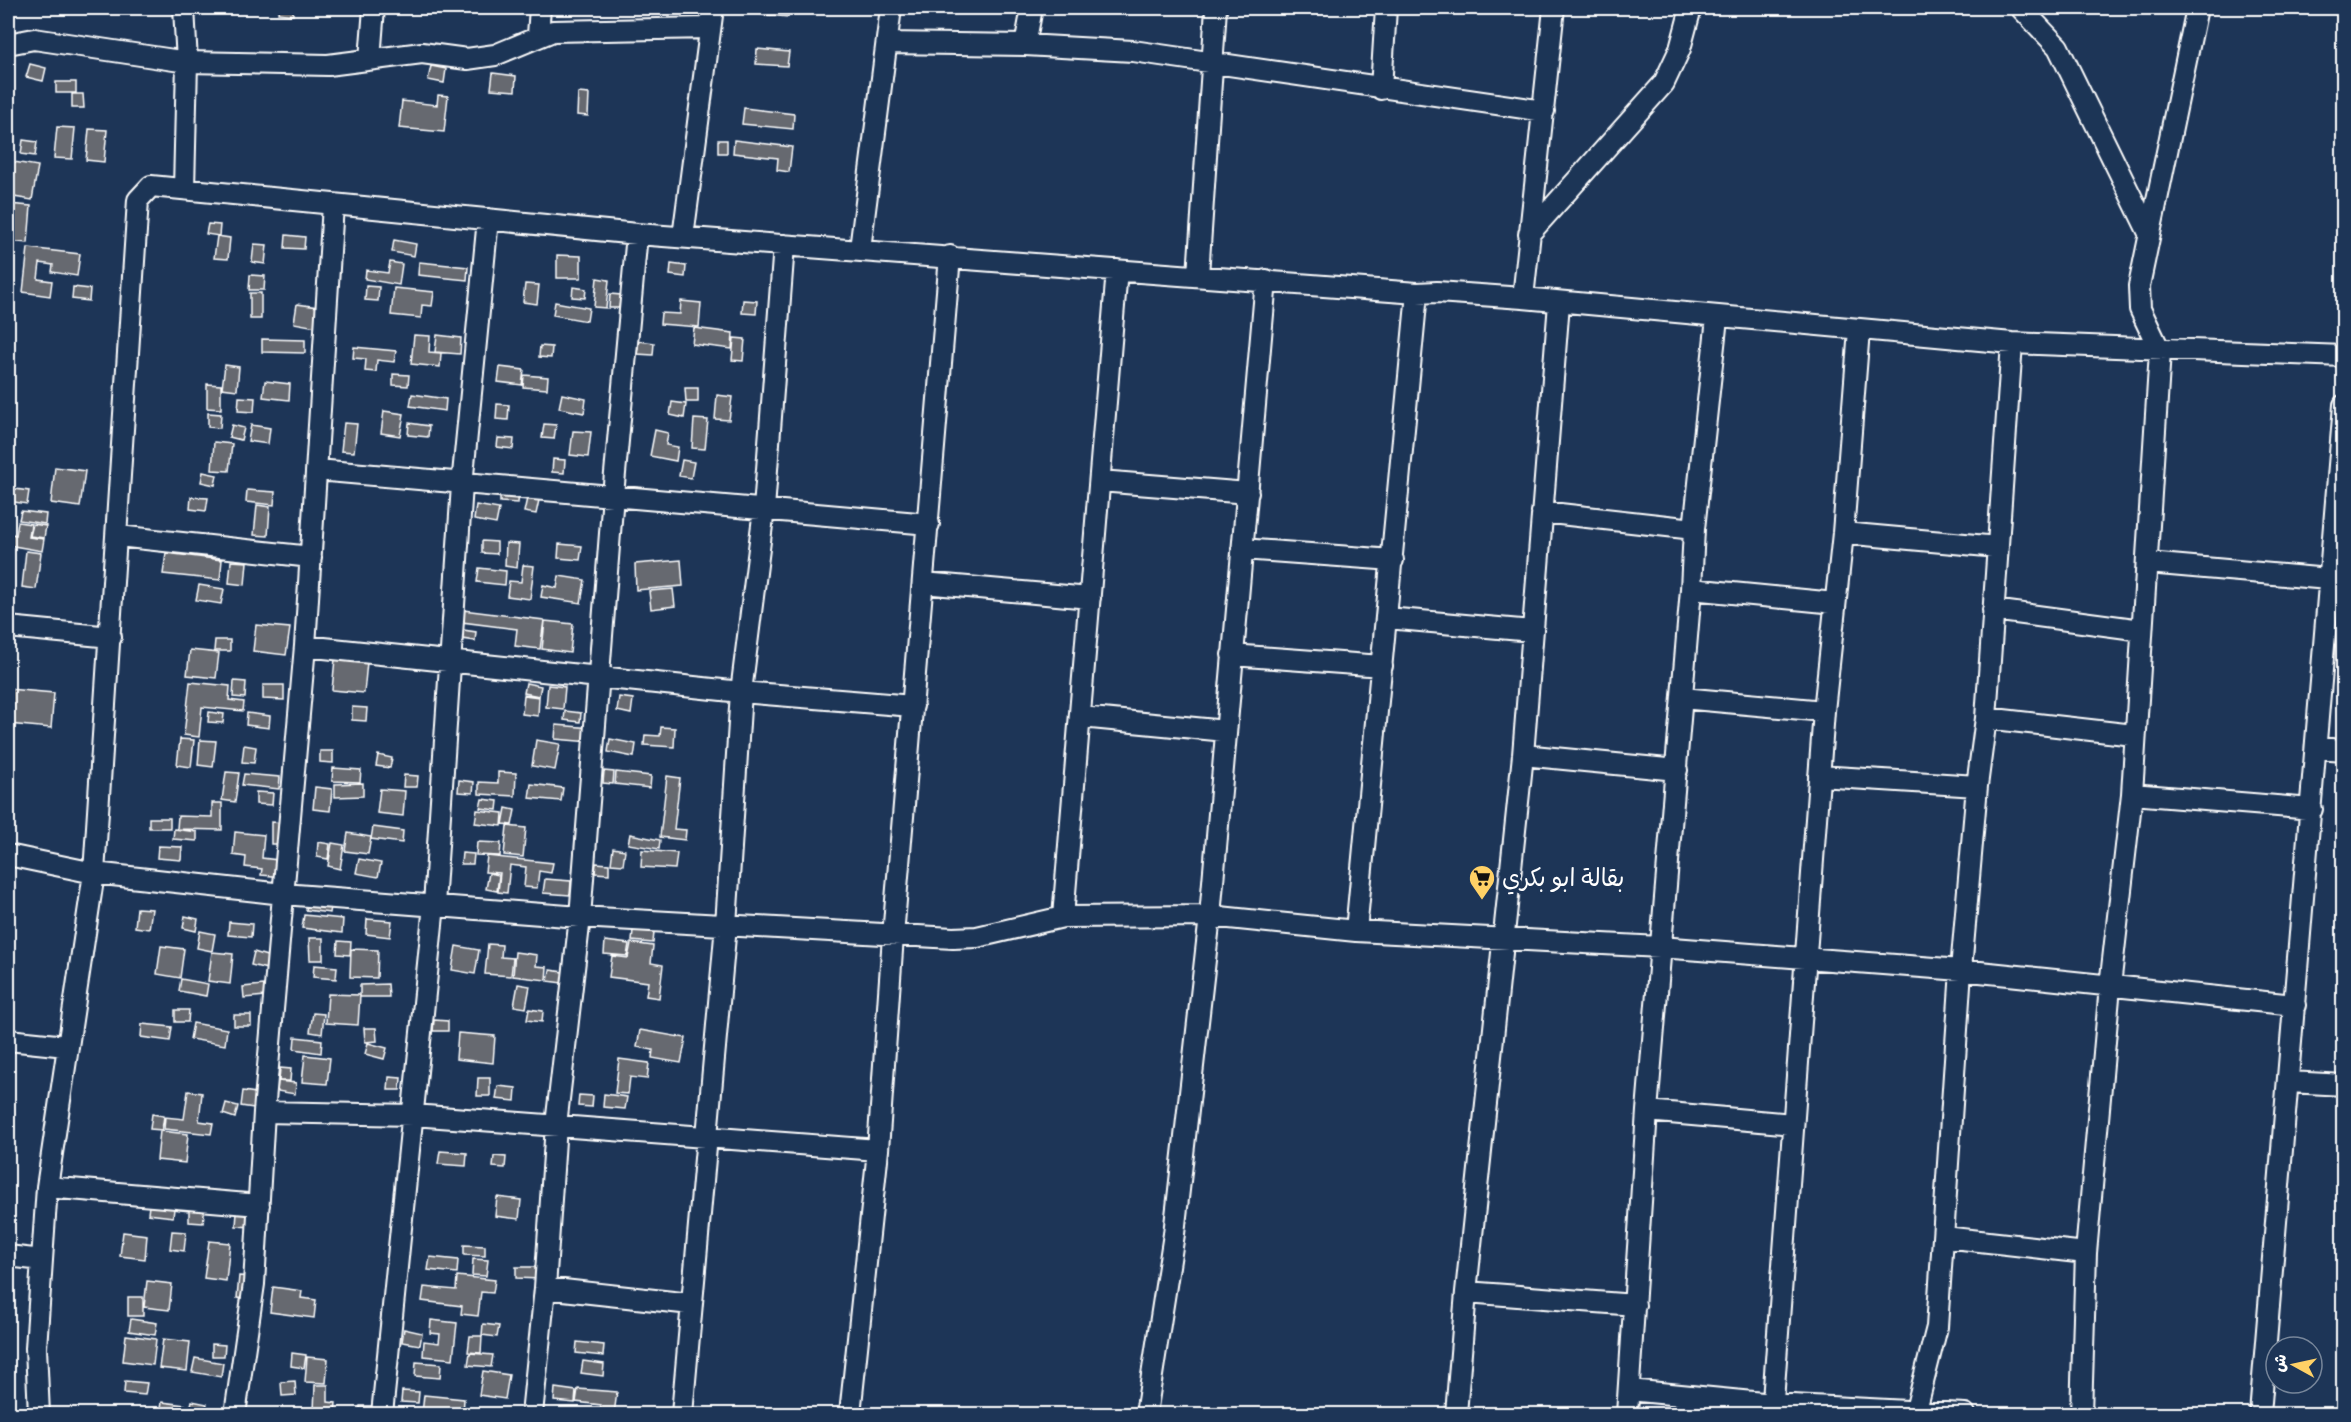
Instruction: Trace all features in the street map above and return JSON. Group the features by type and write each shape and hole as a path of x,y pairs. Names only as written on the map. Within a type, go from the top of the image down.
{"street":[{"path":"184,8 187,62 184,189"},
{"path":"370,58 374,8"},
{"path":"538,35 540,8"},
{"path":"683,237 713,8"},
{"path":"860,249 891,8"},
{"path":"1025,45 1032,8"},
{"path":"1198,275 1216,8"},
{"path":"1381,89 1386,8"},
{"path":"1523,298 1554,8"},
{"path":"1529,234 1664,83 1680,49 1691,8"},
{"path":"2021,8 2058,47 2149,232"},
{"path":"2081,1414 2086,1253 2110,986 2132,794 2160,351 2140,309 2138,298 2149,232 2197,8"},
{"path":"8,44 34,39 187,62 328,65 422,53 480,57 495,55 538,35 570,29 710,28"},
{"path":"887,43 1025,45 1133,51 1544,111"},
{"path":"39,1414 36,1348 47,1187 66,1046 94,873 118,536 138,200 151,186 637,234 860,249 1417,293 1437,292 1523,298 1717,318 2012,343 2160,351 2343,356"},
{"path":"235,1414 254,1284 264,1112 305,646 333,205"},
{"path":"382,1414 434,905 462,484 488,219"},
{"path":"532,1414 545,1288 556,1125 580,917 613,495 637,234"},
{"path":"682,1414 726,925 741,692 764,509 784,245"},
{"path":"850,1414 878,1150 893,936 950,256"},
{"path":"1063,917 1117,270"},
{"path":"1146,1414 1173,1234 1210,916 1266,280"},
{"path":"1356,931 1388,618 1417,293"},
{"path":"1456,1414 1466,1292 1523,755 1559,303"},
{"path":"1627,1414 1647,1111 1677,770 1694,529 1717,318"},
{"path":"1773,1409 1824,711 1843,533 1859,330"},
{"path":"1915,1412 1937,1327 1961,970 1977,786 1986,718 2012,343"},
{"path":"2260,1414 2317,748 2328,579 2337,546 2343,405"},
{"path":"317,470 929,524"},
{"path":"1100,481 1248,494"},
{"path":"1542,512 1694,529"},
{"path":"1843,533 1998,547"},
{"path":"118,536 311,557"},
{"path":"1242,549 1392,560"},
{"path":"2148,563 2328,579"},
{"path":"923,583 1090,598"},
{"path":"1691,589 1835,603"},
{"path":"1993,610 2142,630"},
{"path":"1388,618 1532,631"},
{"path":"8,627 111,637"},
{"path":"305,646 449,662 600,675 741,692 913,706"},
{"path":"1232,655 1382,666"},
{"path":"1682,698 1824,711"},
{"path":"1081,717 1226,731"},
{"path":"1986,718 2134,735"},
{"path":"2317,748 2343,750"},
{"path":"1523,755 1677,770"},
{"path":"1819,776 1977,786"},
{"path":"2132,794 2312,809"},
{"path":"8,855 94,873 283,894 580,917 893,936 977,937 1063,917 1210,916 1356,931 1806,957 1961,970 2295,1005"},
{"path":"8,1040 66,1046"},
{"path":"2289,1082 2343,1086"},
{"path":"1647,1111 1793,1125"},
{"path":"264,1112 413,1115 878,1150"},
{"path":"47,1187 259,1205"},
{"path":"1944,1238 2086,1253"},
{"path":"8,1256 42,1260"},
{"path":"545,1288 691,1304"},
{"path":"1466,1292 1635,1305"},
{"path":"1629,1390 1773,1409 1965,1414"}],"building":[{"path":"279,8 293,8 293,15 278,13"},
{"path":"758,8 789,8 788,17 757,14"},
{"path":"757,49 789,52 787,66 756,64"},
{"path":"30,64 46,68 43,81 26,77"},
{"path":"431,66 446,69 444,83 428,80"},
{"path":"493,73 516,76 515,91 491,89"},
{"path":"56,82 76,82 76,93 56,93"},
{"path":"578,93 589,94 588,116 577,115"},
{"path":"72,94 83,94 84,108 72,108"},
{"path":"438,95 448,96 444,132 399,128 402,101 437,105"},
{"path":"744,108 794,114 793,129 742,124"},
{"path":"57,127 75,128 72,159 54,158"},
{"path":"89,129 107,130 104,162 86,160"},
{"path":"23,140 37,142 35,156 21,154"},
{"path":"718,140 727,140 727,153 718,153"},
{"path":"734,140 792,147 789,172 777,170 778,158 733,153"},
{"path":"8,161 38,166 32,200 8,196"},
{"path":"8,204 31,206 28,243 8,241"},
{"path":"208,224 220,225 219,236 206,234"},
{"path":"286,235 305,237 304,249 285,248"},
{"path":"217,236 230,238 228,259 214,258"},
{"path":"394,240 416,244 414,256 392,252"},
{"path":"254,244 267,245 265,264 252,262"},
{"path":"28,248 80,254 77,276 52,272 53,265 40,263 38,279 52,281 50,296 23,292"},
{"path":"557,255 581,256 581,278 557,278"},
{"path":"390,262 402,264 399,285 365,279 366,270 388,273"},
{"path":"419,262 468,267 467,280 418,275"},
{"path":"671,264 686,266 685,277 670,275"},
{"path":"250,275 265,276 264,290 249,290"},
{"path":"597,278 609,280 606,308 594,307"},
{"path":"525,284 539,285 537,304 523,302"},
{"path":"366,286 379,287 378,301 365,300"},
{"path":"73,287 90,289 89,301 72,299"},
{"path":"573,287 586,289 585,298 572,297"},
{"path":"394,288 434,292 432,306 422,305 421,318 391,315"},
{"path":"250,293 261,293 261,319 250,319"},
{"path":"610,294 621,295 619,308 609,308"},
{"path":"743,300 757,301 756,314 742,313"},
{"path":"681,301 701,303 699,327 660,324 661,313 680,314"},
{"path":"555,302 589,308 587,321 553,315"},
{"path":"297,304 325,308 321,328 294,323"},
{"path":"694,328 733,333 732,349 692,344"},
{"path":"414,335 430,336 429,352 441,353 440,367 411,364"},
{"path":"437,335 461,338 460,354 435,352"},
{"path":"734,338 745,339 743,361 732,360"},
{"path":"262,339 305,340 305,353 262,352"},
{"path":"639,341 654,343 653,355 637,354"},
{"path":"540,346 552,347 551,358 539,357"},
{"path":"354,347 396,351 394,362 377,360 376,372 365,371 366,359 353,358"},
{"path":"225,365 239,367 237,390 222,388"},
{"path":"500,367 524,370 522,385 498,382"},
{"path":"393,374 409,375 408,386 393,385"},
{"path":"524,375 548,377 547,389 523,387"},
{"path":"265,381 290,384 289,400 263,397"},
{"path":"207,384 221,385 221,409 207,408"},
{"path":"685,388 698,388 698,402 686,402"},
{"path":"412,394 446,399 445,411 410,406"},
{"path":"562,394 586,399 584,413 559,408"},
{"path":"717,395 732,397 729,420 715,419"},
{"path":"239,397 255,398 254,412 238,411"},
{"path":"672,402 686,404 684,418 670,415"},
{"path":"497,404 509,405 508,420 496,419"},
{"path":"384,411 404,414 400,436 381,433"},
{"path":"208,413 221,414 220,428 208,427"},
{"path":"694,419 708,420 705,449 692,448"},
{"path":"344,423 357,424 354,452 341,451"},
{"path":"409,423 429,426 428,437 408,435"},
{"path":"544,424 556,425 554,439 542,438"},
{"path":"232,425 244,428 241,440 229,437"},
{"path":"251,425 270,428 268,444 248,441"},
{"path":"655,430 668,433 666,445 678,447 676,461 650,456"},
{"path":"573,431 591,432 588,457 570,455"},
{"path":"498,438 514,439 513,449 497,447"},
{"path":"214,442 232,444 229,471 212,470"},
{"path":"553,459 565,460 564,473 552,472"},
{"path":"682,460 694,462 691,478 679,476"},
{"path":"55,467 85,471 80,507 51,503"},
{"path":"203,472 217,475 215,485 201,482"},
{"path":"8,488 29,491 27,504 8,501"},
{"path":"247,490 275,492 274,505 246,502"},
{"path":"500,490 519,492 518,503 500,502"},
{"path":"191,497 208,498 206,511 190,509"},
{"path":"527,498 539,500 536,514 524,512"},
{"path":"257,505 270,507 268,536 254,535"},
{"path":"476,505 499,509 496,524 474,520"},
{"path":"21,511 46,514 45,524 19,520"},
{"path":"18,522 31,524 29,537 44,539 42,551 8,545 8,533 16,535"},
{"path":"33,524 46,526 44,538 30,536"},
{"path":"482,541 497,542 497,554 482,553"},
{"path":"506,543 519,544 517,568 505,566"},
{"path":"559,544 582,546 580,560 558,558"},
{"path":"26,551 41,553 36,589 22,587"},
{"path":"166,553 222,560 220,580 163,574"},
{"path":"681,560 683,586 636,590 635,564"},
{"path":"231,561 247,562 245,585 229,583"},
{"path":"523,565 534,566 530,599 507,596 509,581 521,582"},
{"path":"8,567 10,567 13,590 8,590"},
{"path":"479,568 506,571 505,585 477,582"},
{"path":"559,576 585,580 581,603 541,597 543,585 557,588"},
{"path":"199,585 224,589 221,604 196,600"},
{"path":"673,589 675,606 651,609 649,591"},
{"path":"455,609 544,620 540,649 515,646 517,629 454,621"},
{"path":"545,621 573,624 570,653 542,649"},
{"path":"256,625 290,628 286,655 253,651"},
{"path":"457,629 476,632 475,641 456,638"},
{"path":"215,640 230,640 230,651 214,651"},
{"path":"190,650 219,653 216,678 187,675"},
{"path":"335,659 367,662 364,693 332,690"},
{"path":"234,681 246,682 245,698 233,697"},
{"path":"190,682 230,686 229,700 244,702 243,711 202,707 199,737 184,735"},
{"path":"526,683 541,686 539,696 524,693"},
{"path":"263,685 284,685 284,700 263,699"},
{"path":"548,685 565,687 563,709 546,707"},
{"path":"8,689 54,693 51,728 8,724"},
{"path":"524,695 539,697 538,716 522,714"},
{"path":"619,697 633,699 631,714 617,711"},
{"path":"352,707 367,708 366,721 352,720"},
{"path":"565,711 581,713 580,722 564,720"},
{"path":"209,712 224,714 223,723 208,722"},
{"path":"247,713 270,716 269,728 246,725"},
{"path":"556,725 592,728 590,742 555,739"},
{"path":"661,727 675,728 674,747 644,745 645,735 660,736"},
{"path":"180,739 194,740 191,767 177,765"},
{"path":"610,739 636,744 634,757 608,752"},
{"path":"200,740 216,741 213,767 198,765"},
{"path":"536,740 560,744 555,770 532,766"},
{"path":"244,745 256,747 254,763 242,762"},
{"path":"320,751 333,751 333,763 320,762"},
{"path":"378,755 392,758 390,768 376,766"},
{"path":"333,768 361,770 360,782 332,781"},
{"path":"604,771 614,772 613,784 603,783"},
{"path":"226,772 239,773 235,802 222,800"},
{"path":"498,772 516,773 515,796 479,794 479,782 498,783"},
{"path":"616,772 651,776 650,788 615,784"},
{"path":"244,774 280,777 279,789 242,785"},
{"path":"404,775 418,776 417,787 403,787"},
{"path":"667,776 680,778 674,829 686,830 685,840 660,837"},
{"path":"459,780 474,782 473,793 458,792"},
{"path":"363,783 363,796 335,797 335,784"},
{"path":"531,784 563,788 561,801 529,798"},
{"path":"315,787 332,789 330,811 313,809"},
{"path":"380,789 405,791 403,816 377,813"},
{"path":"256,792 273,793 272,805 256,804"},
{"path":"482,799 498,801 497,810 480,808"},
{"path":"212,803 222,803 222,830 177,829 178,816 212,817"},
{"path":"506,808 515,810 512,825 503,824"},
{"path":"477,810 503,813 502,826 475,823"},
{"path":"149,818 170,818 170,828 149,828"},
{"path":"271,822 285,823 285,844 271,844"},
{"path":"507,826 526,828 523,857 504,855"},
{"path":"373,827 403,831 402,843 371,839"},
{"path":"174,829 197,832 197,841 173,839"},
{"path":"235,832 264,835 262,858 286,861 285,877 261,875 262,869 245,867 246,857 233,855"},
{"path":"348,833 371,837 368,854 345,851"},
{"path":"630,834 660,840 659,849 628,844"},
{"path":"318,842 330,844 328,859 317,857"},
{"path":"477,842 501,843 500,856 476,855"},
{"path":"332,843 344,845 340,869 328,866"},
{"path":"158,846 182,847 181,860 157,858"},
{"path":"613,848 625,850 623,865 611,864"},
{"path":"642,850 677,853 675,869 641,867"},
{"path":"462,853 474,854 473,864 461,864"},
{"path":"487,856 553,863 551,873 539,871 537,888 524,887 526,867 510,865 507,893 498,892 500,873 485,872"},
{"path":"359,859 381,863 378,877 356,873"},
{"path":"596,863 609,864 609,874 595,873"},
{"path":"489,873 499,875 497,891 486,889"},
{"path":"545,879 571,881 570,895 543,893"},
{"path":"308,897 332,900 330,913 306,910"},
{"path":"137,908 152,909 149,929 135,927"},
{"path":"304,915 343,919 342,933 302,928"},
{"path":"185,916 198,919 196,931 183,928"},
{"path":"367,919 392,921 390,937 366,934"},
{"path":"229,922 252,924 251,937 228,935"},
{"path":"633,930 654,932 653,943 632,941"},
{"path":"200,931 215,934 212,951 197,948"},
{"path":"309,938 323,938 323,960 310,960"},
{"path":"338,941 351,942 350,955 337,954"},
{"path":"605,941 629,944 627,956 604,954"},
{"path":"631,943 653,946 651,963 663,965 659,998 646,996 648,982 609,977 612,956 628,958"},
{"path":"488,944 502,945 501,957 513,958 511,976 485,974"},
{"path":"161,946 184,949 180,978 157,974"},
{"path":"456,946 479,950 475,974 452,970"},
{"path":"351,949 378,950 377,978 350,977"},
{"path":"212,952 233,954 230,984 208,981"},
{"path":"254,952 270,957 267,969 251,965"},
{"path":"515,952 537,955 536,966 547,967 546,980 513,976"},
{"path":"314,965 337,967 336,979 313,977"},
{"path":"550,970 563,972 562,983 548,981"},
{"path":"181,979 208,984 206,996 179,991"},
{"path":"388,984 389,997 360,997 360,985"},
{"path":"518,984 530,986 526,1008 514,1006"},
{"path":"264,985 265,996 244,998 243,987"},
{"path":"328,994 360,995 358,1025 326,1023"},
{"path":"529,1009 543,1011 542,1022 527,1020"},
{"path":"175,1010 189,1010 188,1022 175,1022"},
{"path":"313,1013 324,1014 322,1034 310,1032"},
{"path":"234,1015 251,1015 251,1026 234,1026"},
{"path":"434,1020 448,1021 448,1031 433,1031"},
{"path":"193,1023 227,1029 225,1045 190,1039"},
{"path":"142,1024 172,1027 170,1041 141,1037"},
{"path":"364,1028 376,1028 377,1041 365,1042"},
{"path":"640,1030 686,1038 681,1063 652,1058 653,1050 637,1047"},
{"path":"458,1033 495,1036 493,1063 456,1059"},
{"path":"295,1037 322,1040 321,1053 294,1049"},
{"path":"368,1043 387,1048 384,1059 365,1054"},
{"path":"305,1055 330,1058 327,1084 302,1082"},
{"path":"619,1059 649,1063 647,1079 630,1077 628,1094 615,1093"},
{"path":"280,1068 291,1069 290,1081 279,1081"},
{"path":"389,1077 401,1078 400,1090 388,1090"},
{"path":"478,1078 490,1078 490,1096 477,1096"},
{"path":"278,1081 296,1083 295,1094 277,1091"},
{"path":"498,1086 516,1088 515,1101 496,1099"},
{"path":"188,1091 202,1093 199,1121 213,1123 211,1134 164,1129 165,1117 184,1119"},
{"path":"243,1091 262,1094 260,1109 241,1106"},
{"path":"604,1094 627,1097 625,1109 603,1107"},
{"path":"579,1095 593,1096 592,1107 578,1106"},
{"path":"226,1103 238,1106 235,1118 223,1114"},
{"path":"152,1114 164,1116 162,1130 150,1129"},
{"path":"160,1131 188,1134 185,1163 157,1160"},
{"path":"440,1151 467,1153 466,1166 438,1164"},
{"path":"494,1156 506,1157 505,1168 493,1167"},
{"path":"151,1189 205,1204 203,1223 189,1222 189,1211 174,1209 173,1217 148,1214"},
{"path":"497,1197 521,1200 519,1219 495,1216"},
{"path":"237,1213 254,1215 253,1227 236,1226"},
{"path":"172,1231 186,1232 184,1251 170,1249"},
{"path":"123,1232 147,1235 145,1259 120,1256"},
{"path":"209,1241 230,1243 226,1281 204,1278"},
{"path":"464,1245 485,1246 485,1256 464,1255"},
{"path":"430,1257 458,1260 457,1273 428,1270"},
{"path":"473,1259 488,1260 486,1276 472,1275"},
{"path":"516,1267 541,1267 540,1279 516,1278"},
{"path":"239,1276 252,1277 251,1299 237,1298"},
{"path":"457,1276 495,1280 493,1293 481,1292 478,1316 461,1314 462,1306 422,1301 424,1287 456,1290"},
{"path":"147,1281 172,1284 169,1310 144,1307"},
{"path":"273,1287 302,1291 301,1298 316,1300 314,1318 270,1312"},
{"path":"128,1297 143,1297 143,1316 128,1316"},
{"path":"131,1319 157,1323 155,1335 129,1331"},
{"path":"431,1320 457,1323 453,1359 423,1356 424,1341 439,1343 440,1334 430,1333"},
{"path":"483,1324 499,1326 497,1337 482,1335"},
{"path":"404,1329 422,1333 420,1345 402,1342"},
{"path":"126,1335 156,1339 153,1365 123,1361"},
{"path":"470,1336 482,1336 481,1353 468,1352"},
{"path":"163,1339 190,1342 187,1371 159,1368"},
{"path":"577,1342 604,1345 603,1356 576,1353"},
{"path":"212,1344 225,1345 224,1356 212,1356"},
{"path":"292,1353 306,1355 304,1368 291,1366"},
{"path":"470,1353 493,1355 491,1367 468,1365"},
{"path":"307,1357 328,1359 326,1383 305,1382"},
{"path":"195,1358 223,1363 221,1377 192,1372"},
{"path":"583,1361 604,1364 603,1376 581,1373"},
{"path":"416,1362 441,1364 440,1378 415,1376"},
{"path":"483,1371 509,1375 505,1399 479,1395"},
{"path":"125,1381 147,1383 145,1395 124,1393"},
{"path":"295,1381 296,1395 282,1396 281,1382"},
{"path":"315,1385 328,1385 328,1402 336,1403 335,1413 314,1412"},
{"path":"555,1388 576,1391 575,1403 554,1401"},
{"path":"578,1389 617,1392 614,1414 600,1414 601,1405 576,1402"},
{"path":"402,1391 419,1392 418,1403 401,1402"},
{"path":"424,1395 464,1399 463,1414 422,1414"},
{"path":"192,1401 207,1404 204,1414 189,1414"},
{"path":"162,1402 185,1405 184,1414 160,1414"},
{"path":"360,1406 374,1406 374,1414 360,1414"}],"place":[{"name":"بقالة ابو بكري","path":"1482,901"}]}
